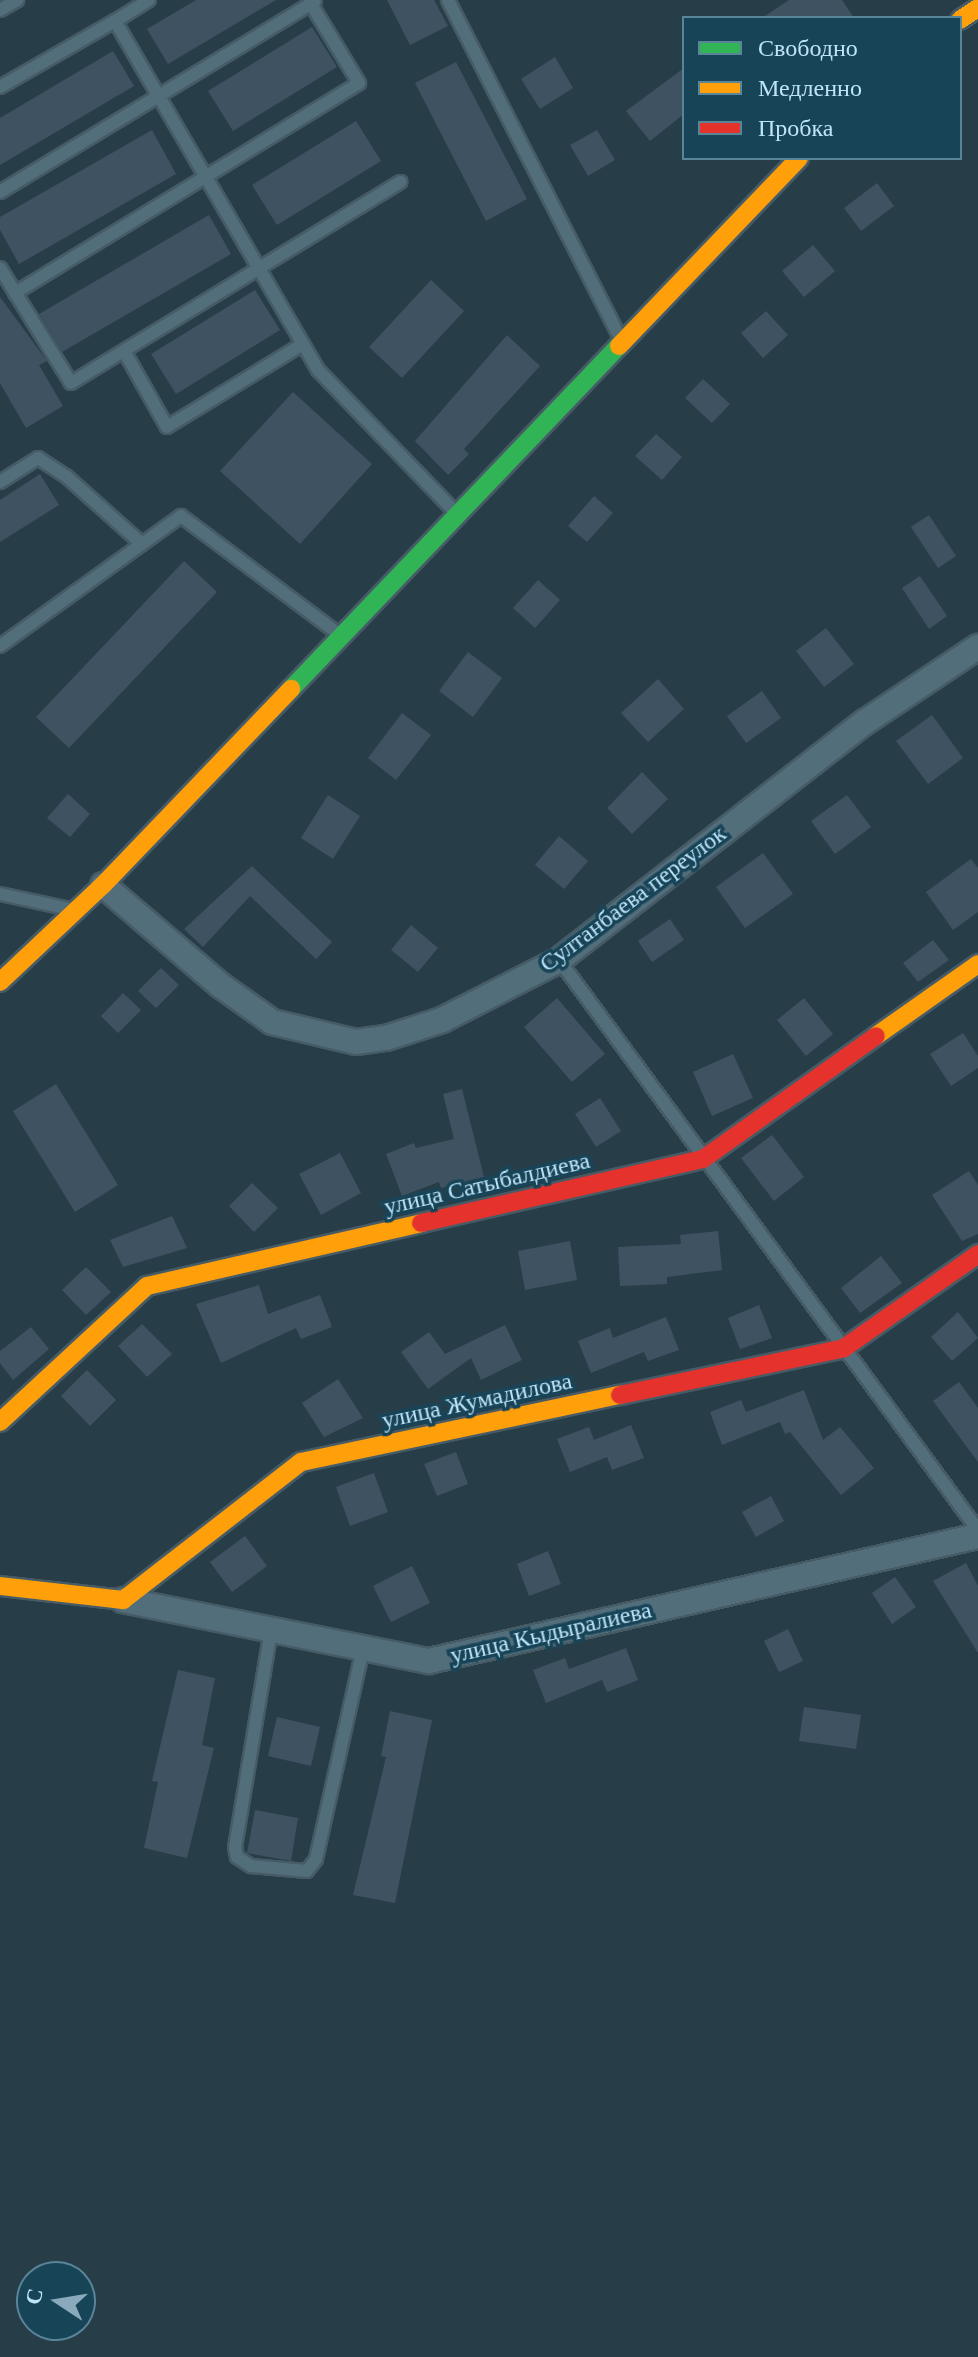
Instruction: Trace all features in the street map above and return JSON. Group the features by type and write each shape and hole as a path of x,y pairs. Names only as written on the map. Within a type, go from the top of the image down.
{"street":[{"path":"0,982 103,885 797,160"},
{"name":"Султанбаева переулок","path":"103,885 220,985 272,1022 356,1042 442,1020 559,960 865,722 978,647"},
{"name":"улица Сатыбалдиева","path":"0,1422 147,1286 703,1159 978,964"},
{"name":"улица Жумадилова","path":"123,1600 301,1462 844,1348 978,1254"},
{"name":"улица Кыдыралиева","path":"123,1600 429,1661 978,1536"},
{"path":"0,1586 123,1600"}],"lane":[{"path":"0,10 17,0"},
{"path":"0,87 149,0"},
{"path":"448,0 622,343"},
{"path":"0,192 314,2 359,83 207,179 15,293"},
{"path":"115,21 318,370 457,515"},
{"path":"0,268 71,383 400,182"},
{"path":"124,351 167,427 303,344"},
{"path":"0,482 38,458 66,476 142,544"},
{"path":"0,646 181,516 342,635"},
{"path":"0,894 77,910"},
{"path":"559,960 978,1530"},
{"path":"271,1630 235,1847 237,1857 251,1866 307,1871 316,1859 363,1648"}],"building":[{"path":"196,0 276,0 168,64 147,29"},
{"path":"387,0 434,0 448,26 410,45"},
{"path":"789,0 842,0 853,16 765,16"},
{"path":"312,27 337,67 233,131 208,91"},
{"path":"113,51 134,86 0,165 0,118"},
{"path":"555,57 573,88 540,109 521,79"},
{"path":"456,62 527,199 486,221 415,83"},
{"path":"682,69 682,116 650,141 626,111"},
{"path":"356,121 381,161 277,225 252,185"},
{"path":"152,130 176,174 19,264 0,230 0,217"},
{"path":"597,130 615,160 588,176 570,145"},
{"path":"877,183 894,206 861,231 844,208"},
{"path":"209,215 231,254 62,352 39,314"},
{"path":"813,245 835,271 804,297 782,271"},
{"path":"431,280 464,311 402,378 369,347"},
{"path":"255,290 280,330 176,394 151,354"},
{"path":"0,297 47,361 39,365 63,406 26,428 0,383"},
{"path":"766,311 788,335 763,358 741,333"},
{"path":"507,335 540,366 464,449 469,454 448,475 415,441"},
{"path":"703,379 730,404 712,423 685,398"},
{"path":"293,392 372,464 300,544 220,471"},
{"path":"656,434 682,457 662,480 635,456"},
{"path":"40,474 59,505 0,542 0,500"},
{"path":"594,496 613,513 587,542 568,526"},
{"path":"929,515 956,556 938,568 911,527"},
{"path":"184,561 217,592 69,748 36,717"},
{"path":"920,576 947,616 929,629 902,588"},
{"path":"538,580 560,600 535,628 513,608"},
{"path":"826,628 854,664 824,687 796,651"},
{"path":"468,652 502,678 473,717 439,691"},
{"path":"658,679 684,709 648,742 621,713"},
{"path":"762,691 781,718 746,743 727,716"},
{"path":"402,713 431,735 396,780 368,758"},
{"path":"932,715 963,758 928,784 896,741"},
{"path":"642,772 668,799 632,834 607,808"},
{"path":"68,794 90,814 70,837 47,818"},
{"path":"328,795 360,816 333,859 301,838"},
{"path":"847,795 871,827 835,854 811,821"},
{"path":"559,836 588,861 564,889 535,865"},
{"path":"763,853 793,894 745,928 716,887"},
{"path":"971,859 978,868 978,912 953,930 926,892"},
{"path":"252,866 332,942 316,959 250,896 203,947 184,929"},
{"path":"670,919 684,940 652,962 638,941"},
{"path":"411,925 438,948 418,972 391,950"},
{"path":"933,940 949,960 918,982 903,963"},
{"path":"161,968 179,985 156,1008 138,991"},
{"path":"123,993 141,1010 118,1033 101,1016"},
{"path":"557,998 605,1054 572,1082 524,1027"},
{"path":"804,998 833,1034 806,1056 777,1020"},
{"path":"963,1033 978,1056 978,1068 951,1086 930,1054"},
{"path":"733,1054 753,1098 712,1116 693,1072"},
{"path":"56,1084 118,1185 75,1212 13,1111"},
{"path":"462,1089 484,1177 441,1188 439,1182 402,1196 386,1154 414,1143 416,1148 454,1139 443,1094"},
{"path":"600,1098 621,1131 596,1147 575,1114"},
{"path":"772,1135 804,1177 774,1201 741,1158"},
{"path":"340,1153 361,1193 321,1215 299,1174"},
{"path":"969,1171 978,1185 978,1234 962,1241 932,1195"},
{"path":"252,1183 278,1208 254,1232 229,1206"},
{"path":"172,1216 187,1248 123,1267 110,1240"},
{"path":"718,1231 722,1270 667,1277 667,1284 620,1286 618,1247 681,1244 680,1235"},
{"path":"570,1241 577,1280 525,1290 518,1251"},
{"path":"881,1256 902,1283 860,1313 841,1288"},
{"path":"86,1267 111,1292 86,1315 62,1290"},
{"path":"259,1285 268,1314 320,1295 332,1327 301,1339 296,1328 221,1363 196,1304"},
{"path":"759,1305 772,1338 740,1349 728,1318"},
{"path":"958,1312 978,1338 952,1361 931,1337"},
{"path":"666,1317 679,1350 648,1361 644,1352 591,1373 578,1341 610,1328 613,1338"},
{"path":"142,1324 172,1354 147,1377 118,1346"},
{"path":"505,1325 522,1360 481,1380 471,1358 428,1389 401,1352 429,1332 445,1354"},
{"path":"31,1327 49,1349 13,1380 0,1363 0,1351"},
{"path":"87,1370 116,1400 90,1426 61,1396"},
{"path":"338,1379 363,1418 324,1437 302,1403"},
{"path":"959,1382 978,1408 978,1462 933,1401"},
{"path":"804,1390 823,1440 840,1427 874,1468 841,1495 790,1432 785,1434 780,1422 722,1445 710,1412 741,1400 746,1412"},
{"path":"631,1425 644,1458 612,1470 607,1457 570,1472 557,1439 589,1427 594,1440"},
{"path":"456,1452 468,1484 437,1496 424,1464"},
{"path":"374,1473 388,1512 350,1526 336,1487"},
{"path":"771,1496 784,1521 756,1537 742,1512"},
{"path":"245,1536 267,1566 232,1592 210,1562"},
{"path":"548,1551 561,1584 529,1596 517,1564"},
{"path":"966,1563 978,1586 978,1653 933,1581"},
{"path":"412,1566 430,1603 391,1622 373,1586"},
{"path":"895,1577 916,1607 892,1624 872,1593"},
{"path":"788,1629 803,1661 779,1672 764,1641"},
{"path":"626,1648 638,1680 607,1692 602,1680 546,1703 533,1670 565,1658 569,1669"},
{"path":"178,1670 215,1678 202,1745 214,1748 187,1858 144,1848 158,1782 152,1781"},
{"path":"804,1707 861,1715 856,1749 799,1741"},
{"path":"390,1711 432,1720 395,1903 353,1895 386,1757 381,1756"},
{"path":"277,1717 320,1727 311,1766 268,1756"},
{"path":"255,1810 298,1818 291,1861 247,1853"}],"traffic: fast":[{"path":"291,689 619,346"}],"traffic: slow":[{"path":"962,19 978,8"},
{"path":"619,346 797,160"},
{"path":"0,982 103,885 291,689"},
{"path":"876,1036 978,964"},
{"path":"0,1422 147,1286 421,1223"},
{"path":"0,1586 123,1600 301,1462 620,1395"}],"traffic: jam":[{"path":"421,1223 703,1159 876,1036"},
{"path":"620,1395 844,1348 978,1254"}]}
